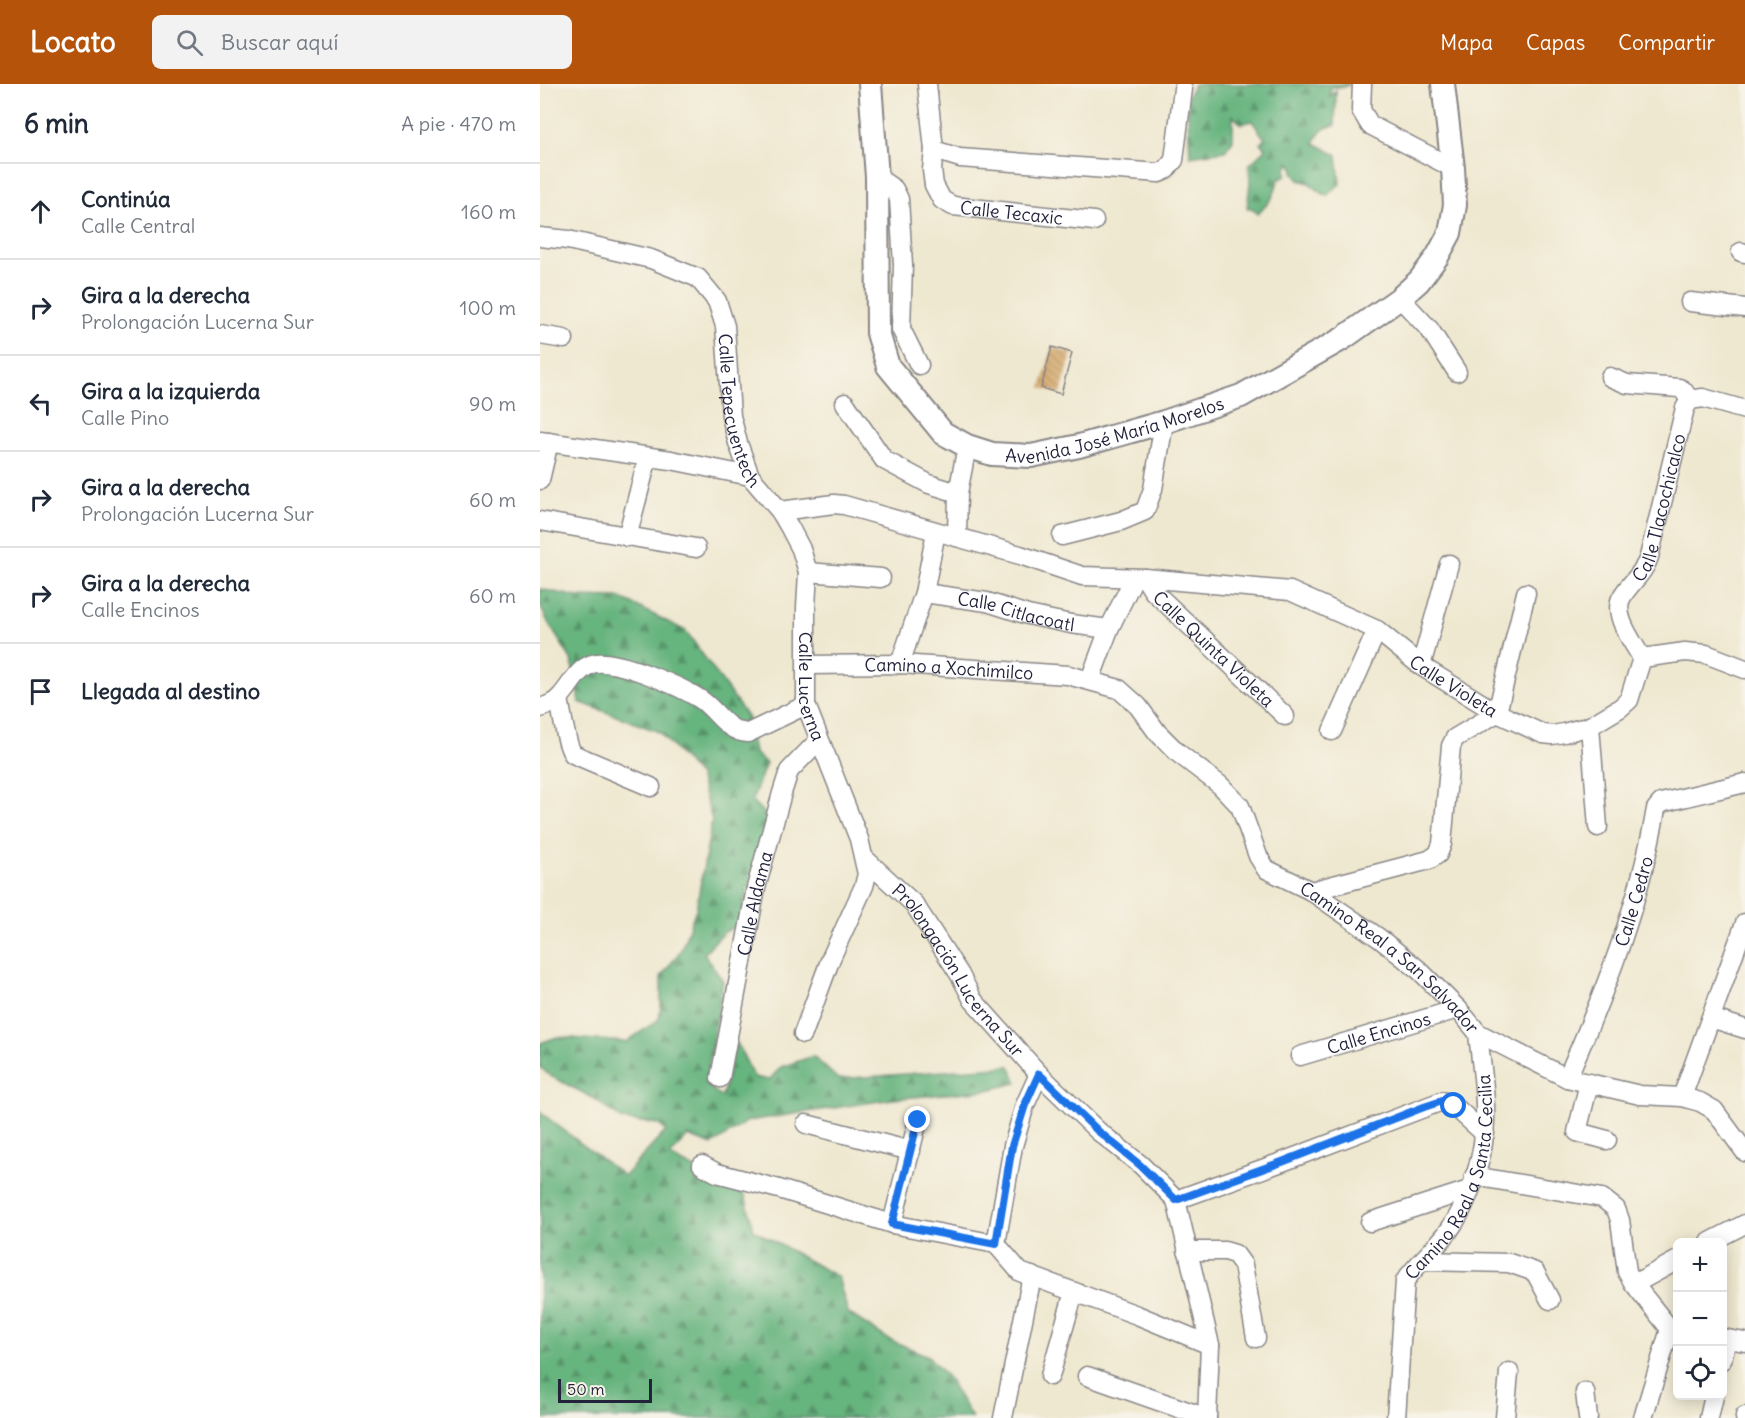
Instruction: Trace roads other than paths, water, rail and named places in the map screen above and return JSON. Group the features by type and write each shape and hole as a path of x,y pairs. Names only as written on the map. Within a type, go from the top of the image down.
{"main road":[{"name":"Avenida José María Morelos","path":"870,84 877,177 878,333 888,366 943,433 967,446 992,454 1031,456 1080,446 1164,422 1241,396 1342,339 1400,298 1419,281 1450,233 1455,205 1443,84"}],"street":[{"name":"Calle Tecaxic","path":"927,84 934,150 932,170 934,185 942,200 953,206 1094,221"},
{"path":"1362,84 1361,110 1370,125 1453,168"},
{"path":"934,150 960,158 1159,173 1166,170 1174,160 1183,89"},
{"path":"877,177 894,189 898,199 903,265 901,329 919,365"},
{"name":"Calle Tepecuentech","path":"540,237 568,240 651,259 698,278 717,301 724,326 731,416 738,443 750,477 780,511"},
{"path":"1400,298 1430,330 1457,372"},
{"path":"1690,302 1745,308"},
{"path":"540,335 564,339"},
{"path":"1610,377 1627,384 1679,388 1690,400 1703,398 1745,410"},
{"name":"Calle Tlacochicalco","path":"1642,658 1620,615 1618,606 1622,596 1646,567 1685,408 1690,400"},
{"path":"845,403 884,460 929,484 958,493"},
{"path":"1062,536 1145,511 1153,489 1164,422"},
{"path":"540,480 544,441 648,457 750,477"},
{"path":"957,537 958,493 967,446"},
{"path":"627,537 648,457"},
{"name":"Calle Violeta","path":"780,511 834,504 844,505 1020,555 1082,576 1140,578 1290,591 1377,630 1421,666 1497,713 1543,734 1552,735 1590,726 1620,708 1629,700 1642,658"},
{"name":"Calle Lucerna","path":"780,511 801,549 808,572 806,705 865,859"},
{"path":"540,521 696,548"},
{"path":"900,664 924,593 936,532"},
{"path":"1421,666 1449,564"},
{"path":"808,572 881,578"},
{"path":"1090,680 1109,629 1140,578"},
{"name":"Calle Quinta Violeta","path":"1140,578 1285,716"},
{"name":"Calle Citlacoatl","path":"924,593 987,602 1028,615 1109,629"},
{"path":"1311,891 1429,860 1438,854 1442,844 1451,746 1455,738 1497,713 1526,593"},
{"path":"1332,731 1377,630"},
{"path":"1642,658 1685,652 1706,654 1745,669"},
{"path":"540,708 559,699 590,664 603,662 640,672 678,687 701,700 738,732 748,733 806,705"},
{"name":"Camino a Xochimilco","path":"807,665 900,664 1068,675 1090,680"},
{"name":"Camino Real a San Salvador","path":"1090,680 1119,689 1138,705 1157,732 1178,753 1220,785 1240,806 1258,856 1266,869 1311,891 1379,938 1419,970 1458,1009 1478,1033 1567,1078 1640,1095 1682,1097 1700,1102 1714,1110 1745,1152"},
{"path":"559,699 568,748 573,754 651,787"},
{"path":"1590,726 1598,827"},
{"name":"Calle Aldama","path":"720,1078 756,888 782,793 789,771 819,740"},
{"name":"Calle Cedro","path":"1567,1078 1600,1003 1631,911 1656,809 1662,803 1745,783"},
{"path":"803,1034 831,958 864,886 867,874 865,859"},
{"name":"Prolongación Lucerna Sur","path":"865,859 914,904 960,975 973,1000 1039,1074 1098,1131 1140,1165 1176,1200"},
{"path":"1682,1097 1745,923"},
{"name":"Calle Encinos","path":"1300,1056 1458,1009"},
{"path":"1711,1018 1745,1029"},
{"name":"Camino Real a Santa Cecilia","path":"1396,1418 1405,1281 1452,1227 1471,1183 1485,1134 1478,1033"},
{"path":"996,1244 1012,1146 1025,1105 1039,1074"},
{"path":"1588,1083 1577,1132 1607,1140"},
{"path":"1087,1376 1208,1418 1210,1346 1176,1200 1442,1101 1454,1106 1485,1134"},
{"path":"892,1224 918,1120"},
{"path":"806,1124 911,1151"},
{"path":"702,1165 717,1173 779,1189 892,1224 996,1244 1020,1272 1137,1315 1210,1346"},
{"path":"1370,1222 1471,1183 1602,1198 1616,1209 1620,1220 1627,1272 1634,1284 1673,1328"},
{"path":"1718,1238 1745,1224"},
{"path":"1187,1251 1225,1251 1235,1254 1243,1265 1256,1338"},
{"path":"1424,1261 1509,1263 1535,1272 1550,1300"},
{"path":"1634,1284 1673,1262"},
{"path":"1004,1418 1032,1276"},
{"path":"1050,1376 1074,1292"},
{"path":"1643,1418 1673,1332"},
{"path":"1505,1418 1509,1372"},
{"path":"1585,1392 1588,1418"},
{"path":"1709,1418 1713,1400"}]}
